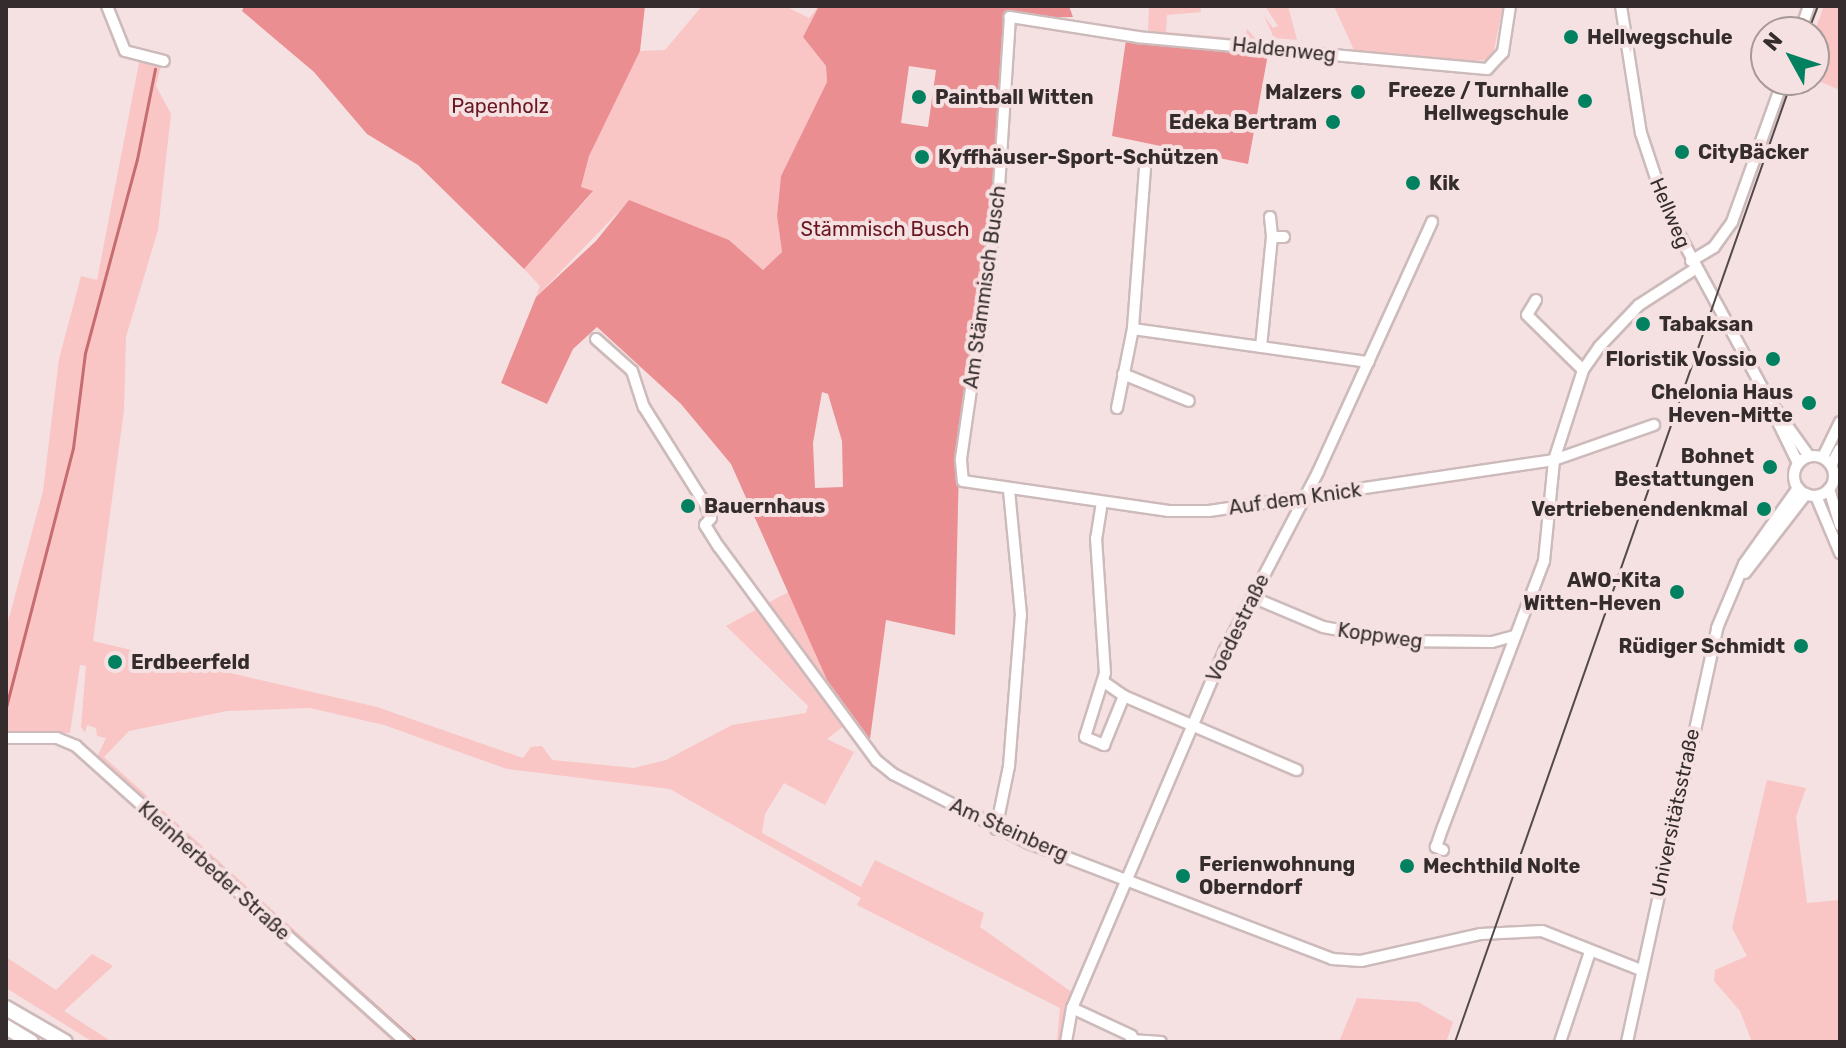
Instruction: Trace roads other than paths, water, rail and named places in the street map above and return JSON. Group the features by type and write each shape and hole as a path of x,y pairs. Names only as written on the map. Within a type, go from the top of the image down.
{"highway":[{"path":"6,1008 65,1042"},
{"path":"6,1027 31,1042"}],"street":[{"path":"107,6 125,51 164,61"},
{"name":"Haldenweg","path":"1010,17 1138,37 1487,69 1503,52 1510,6"},
{"name":"Hellweg","path":"1621,6 1643,141 1659,194 1693,265 1770,402 1798,463"},
{"name":"Am Stämmisch Busch","path":"961,460 998,202 1010,17"},
{"path":"1443,850 1436,847 1544,561 1554,460 1583,370 1639,305 1714,247 1732,222 1777,96"},
{"path":"1117,408 1133,329 1145,168"},
{"path":"1261,347 1278,237 1270,217"},
{"name":"Voedestraße","path":"1066,1042 1072,1008 1193,723 1252,597 1304,499 1432,222"},
{"path":"1536,300 1527,315 1583,370"},
{"path":"1133,329 1369,362"},
{"name":"Am Steinberg","path":"596,339 632,371 644,407 705,504 711,518 705,525 719,547 877,761 996,829 1332,959 1361,961 1481,934 1533,931 1555,934 1590,952 1641,970"},
{"path":"1123,374 1189,401"},
{"name":"Hellweg","path":"1770,402 1809,456"},
{"path":"1840,422 1827,461 1834,477 1829,489 1840,525"},
{"name":"Auf dem Knick","path":"961,460 963,481 1102,502 1199,511 1304,499 1554,460 1654,425"},
{"path":"1827,461 1840,449"},
{"path":"1827,461 1809,456 1798,463 1794,476 1807,493 1840,553"},
{"path":"1807,493 1829,489"},
{"path":"996,829 1009,766 1020,626 1009,490"},
{"name":"Universitätsstraße","path":"1627,1042 1712,649 1734,588 1754,547 1807,493"},
{"path":"1102,502 1096,538 1104,682 1085,737 1104,745 1124,696"},
{"name":"Koppweg","path":"1252,597 1290,616 1374,638 1437,644 1515,636"},
{"path":"1104,682 1124,696 1297,770"},
{"name":"Kleinherbeder Straße","path":"6,738 57,738 76,746 406,1042"},
{"path":"1560,1042 1590,952"},
{"path":"1072,1008 1132,1039 1161,1042"}],"waterway":[{"path":"6,707 73,448 85,353 137,159 155,69"},
{"path":"272,915 416,1042"}],"tram line":[{"path":"1814,16 1818,6"},
{"path":"1455,1042 1786,96"}],"place":[{"name":"Hellwegschule","path":"1571,37"},
{"name":"Malzers","path":"1358,92"},
{"name":"Paintball Witten","path":"919,97"},
{"name":"Freeze / Turnhalle Hellwegschule","path":"1585,101"},
{"name":"Edeka Bertram","path":"1333,122"},
{"name":"CityBäcker","path":"1682,152"},
{"name":"Kyffhäuser-Sport-Schützen","path":"922,157"},
{"name":"Kik","path":"1413,183"},
{"name":"Tabaksan","path":"1643,324"},
{"name":"Floristik Vossio","path":"1773,359"},
{"name":"Chelonia Haus Heven-Mitte","path":"1809,403"},
{"name":"Bohnet Bestattungen","path":"1770,467"},
{"name":"Bauernhaus","path":"688,506"},
{"name":"Vertriebenendenkmal","path":"1764,509"},
{"name":"AWO-Kita Witten-Heven","path":"1677,592"},
{"name":"Rüdiger Schmidt","path":"1801,646"},
{"name":"Erdbeerfeld","path":"115,662"},
{"name":"Mechthild Nolte","path":"1407,866"},
{"name":"Ferienwohnung Oberndorf","path":"1183,876"}],"park label":[{"name":"Papenholz","path":"500,106"},
{"name":"Stämmisch Busch","path":"885,229"}]}
